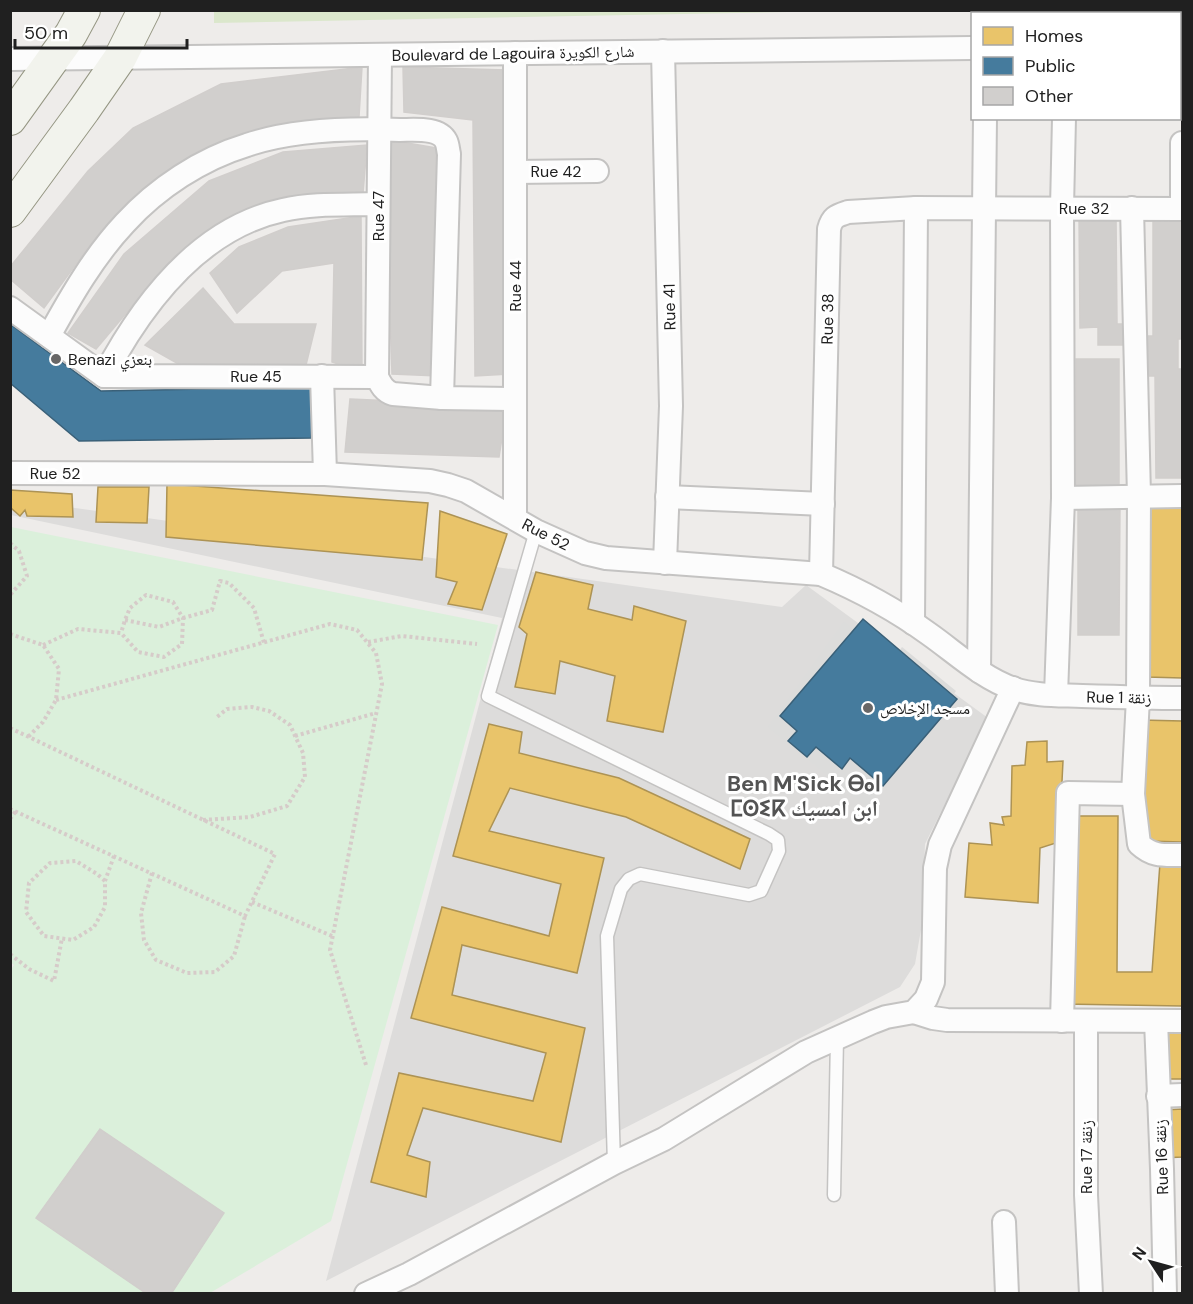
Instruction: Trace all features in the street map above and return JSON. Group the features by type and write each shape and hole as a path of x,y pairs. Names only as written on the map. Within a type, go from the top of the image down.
{"main road":[{"path":"10,120 71,34 84,10"},
{"path":"10,211 120,58 144,10"}],"street":[{"name":"Boulevard de Lagouira شارع الكويرة","path":"10,59 971,48"},
{"name":"Rue 41","path":"663,51 671,406 665,563"},
{"name":"Rue 44","path":"515,53 515,518"},
{"name":"Rue 47","path":"377,377 380,55"},
{"path":"979,671 985,120"},
{"path":"1056,695 1063,498 1064,120"},
{"path":"49,336 69,299 124,223 172,182 214,158 248,144 289,135 343,130 431,131 443,136 448,143 449,154 442,398"},
{"path":"1178,138 1182,209"},
{"name":"Rue 42","path":"515,172 597,171"},
{"path":"10,308 104,376 126,336 160,290 189,261 219,237 249,221 281,210 315,205 378,204"},
{"path":"913,623 916,208"},
{"name":"Rue 38","path":"821,574 831,220 848,212 916,208 985,208"},
{"name":"Rue 32","path":"985,208 1182,209"},
{"path":"1132,208 1140,496 1138,698 1133,794 1139,844 1148,852 1182,855"},
{"name":"Rue 45","path":"104,376 377,377"},
{"path":"322,376 325,474"},
{"path":"377,377 382,387 393,394 442,398 515,399"},
{"name":"Rue 52","path":"10,473 325,474 414,480 448,485 466,491 536,531 585,553 606,558 821,574 838,581 913,623 979,671 1013,688 1032,693 1056,695"},
{"path":"1063,498 1182,496"},
{"path":"668,497 823,504"},
{"path":"914,1012 926,999 933,982 935,867 940,845 1013,688"},
{"name":"Rue 1 زنقة","path":"1056,695 1182,698"},
{"path":"1062,1021 1068,793 1133,794"},
{"path":"366,1293 409,1274 614,1163 664,1139 806,1052 886,1017 914,1012 947,1020 1182,1022"},
{"name":"Rue 17 زنقة","path":"1086,1021 1086,1195 1091,1293"},
{"name":"Rue 16 زنقة","path":"1156,1021 1158,1096 1172,1169 1165,1293"},
{"path":"1158,1096 1182,1095"},
{"path":"1004,1222 1006,1293"}],"lane":[{"path":"536,531 488,696 770,834 778,840 779,851 761,891 749,895 640,873 629,879 621,889 607,936 614,1163"},
{"path":"834,1195 837,1038"}],"path":[{"path":"10,543 19,550 27,576 10,595"},
{"path":"124,620 159,627 212,610 219,581 229,583 254,608 264,643"},
{"path":"43,645 78,629 121,633 138,652 164,657 182,644 183,618 173,602 146,595 130,608 121,633"},
{"path":"56,700 330,624 357,630 376,653 382,684 330,950 366,1065"},
{"path":"10,634 43,645 59,669 56,700 43,722 28,737"},
{"path":"367,642 402,636 477,644"},
{"path":"202,820 250,817 287,806 305,777 303,753 290,725 269,711 252,707 227,709 217,717"},
{"path":"295,736 376,713"},
{"path":"10,728 275,854 245,916 234,956 215,972 187,973 156,960 144,940 141,913 152,873"},
{"path":"10,809 245,916"},
{"path":"10,819 16,812"},
{"path":"105,881 76,861 50,863 29,883 26,912 44,936 73,940 94,927 105,907 105,881 114,856"},
{"path":"252,902 332,936"},
{"path":"10,954 28,969 54,981 62,938"}],"shaded area":[{"path":"11,499 782,607 806,585 988,718 925,844 922,924 915,964 900,987 326,1281 502,618 11,515"},
{"name":"مسجد الإخلاص","path":"844,622 892,662 902,647 956,691 867,807 768,727"}],"green space":[{"path":"214,10 839,10 839,11 214,23"},
{"path":"11,527 498,625 331,1221 210,1293 11,1293 10,971 14,965 10,962"}],"building: Homes":[{"path":"167,484 428,503 422,560 166,537"},
{"path":"98,487 149,487 147,523 96,522"},
{"path":"10,490 72,494 73,517 27,516 25,510 20,516 12,509 10,510"},
{"path":"1149,503 1182,504 1182,678 1147,677"},
{"path":"440,511 507,534 482,610 448,604 457,582 436,577"},
{"path":"536,572 593,585 588,609 632,620 634,606 686,621 663,732 607,721 615,676 560,661 555,694 515,687 527,634 519,627"},
{"path":"1140,720 1182,721 1182,842 1146,841"},
{"path":"489,724 522,732 519,753 619,778 750,839 740,869 626,817 510,788 489,831 604,858 577,973 462,945 452,995 585,1028 561,1142 423,1108 407,1155 430,1162 426,1197 371,1182 399,1073 533,1101 546,1053 411,1018 442,907 549,936 561,884 453,856"},
{"path":"1047,741 1047,762 1063,761 1059,842 1040,848 1038,903 965,897 969,843 992,845 990,823 1004,825 1002,817 1011,816 1012,766 1025,765 1027,742"},
{"path":"1072,816 1118,816 1117,972 1152,972 1160,863 1182,863 1182,1006 1063,1004"},
{"path":"1159,1026 1182,1026 1182,1079 1164,1079"},
{"path":"1182,1109 1182,1157 1162,1158 1165,1110"}],"building: Public":[{"path":"10,324 101,391 315,387 311,438 79,441 10,383"},
{"name":"مسجد الإخلاص","path":"863,619 957,699 883,786 850,758 842,769 816,747 807,757 788,741 797,731 780,716"}],"building: Other":[{"path":"362,67 359,117 255,140 174,174 87,249 44,308 10,279 10,267 88,171 133,128 221,84"},
{"path":"403,67 506,70 509,374 475,376 473,120 404,112"},
{"path":"384,139 436,148 438,376 392,374"},
{"path":"367,145 363,193 286,196 216,224 166,266 96,349 68,333 124,254 209,181 283,152"},
{"path":"1079,215 1116,215 1117,324 1124,324 1124,345 1098,345 1098,327 1080,328"},
{"path":"361,216 362,372 332,362 334,263 282,271 237,313 210,273 239,247 288,227"},
{"path":"1153,218 1182,218 1182,339 1178,339 1178,369 1182,369 1182,478 1156,478 1155,376 1140,376 1140,336 1153,336"},
{"path":"203,288 234,324 316,324 306,365 182,366 145,345"},
{"path":"1076,359 1119,359 1119,491 1076,491"},
{"path":"350,399 507,406 499,457 345,452"},
{"path":"1078,505 1120,505 1119,635 1078,635"},
{"path":"100,1129 224,1213 171,1294 147,1294 36,1218"}],"place":[{"name":"Benazi بنعزي","path":"56,359"},
{"name":"مسجد الإخلاص","path":"868,708"}],"district":[{"name":"Ben M'Sick ⴱⴰⵏ ⵎⵙⵉⴽ ابن امسيك","path":"804,796"}]}
